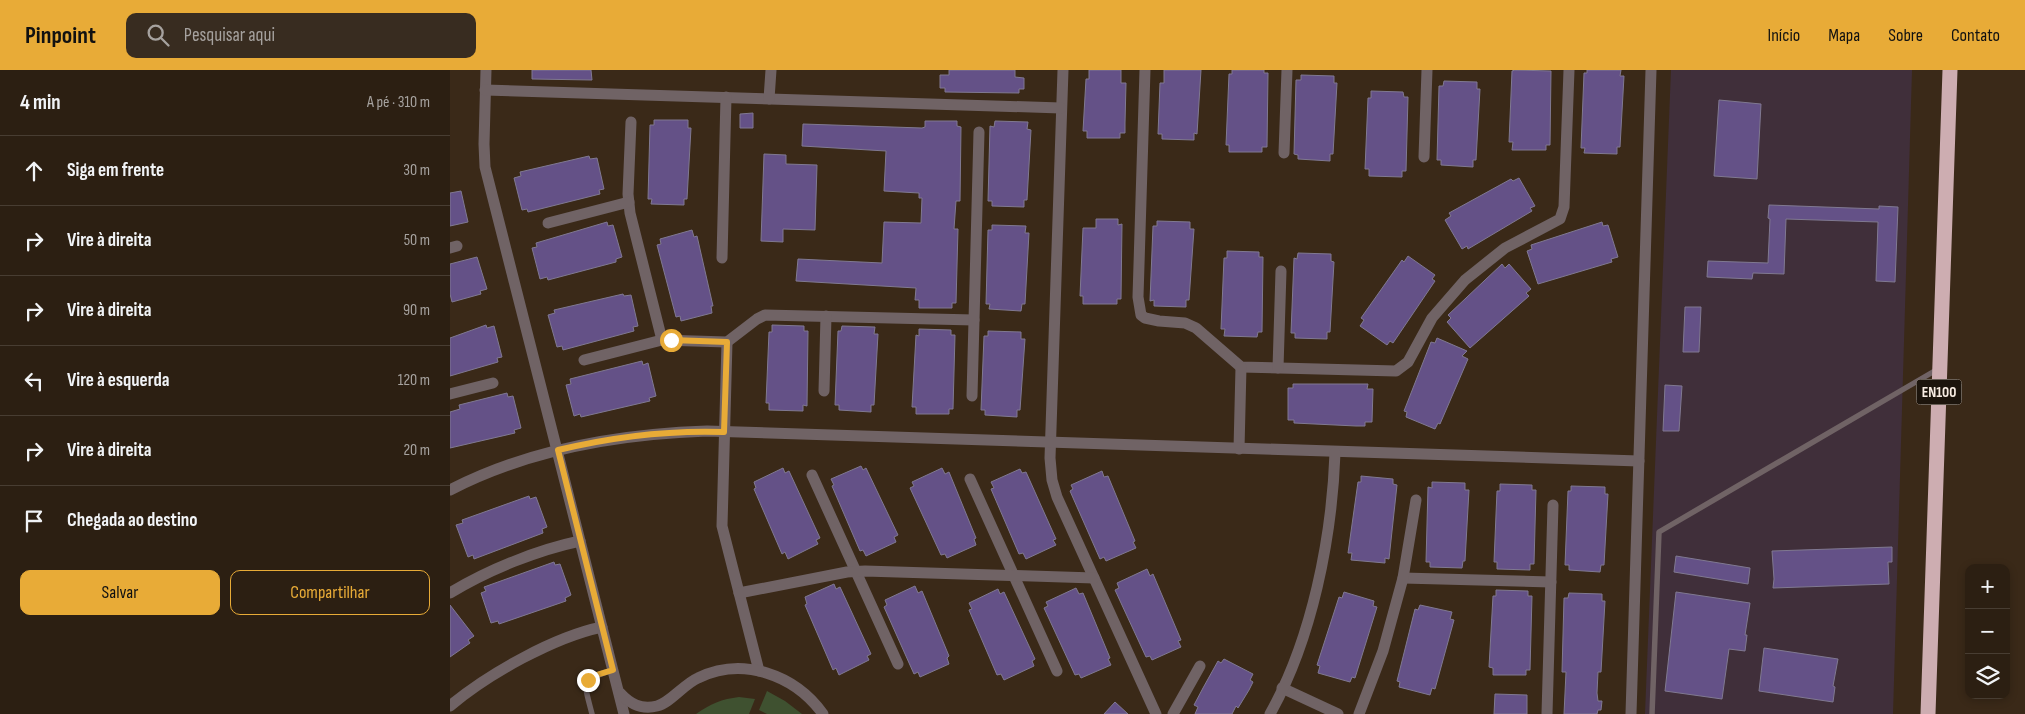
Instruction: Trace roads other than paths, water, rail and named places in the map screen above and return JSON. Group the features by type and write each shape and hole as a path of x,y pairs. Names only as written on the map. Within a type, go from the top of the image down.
{"highway":[{"name":"EN100","path":"1928,714 1950,70"}],"street":[{"path":"486,70 485,167 624,714"},
{"path":"769,99 771,70"},
{"path":"1063,70 1051,443 1052,480 1156,714"},
{"path":"1145,70 1138,297 1140,312 1145,318 1185,323 1196,328 1241,367 1396,371 1408,362 1432,318 1465,280 1505,248 1560,219 1564,207 1569,70"},
{"path":"1284,153 1287,70"},
{"path":"1424,157 1427,70"},
{"path":"1631,714 1651,70"},
{"path":"485,90 1061,108"},
{"path":"722,258 726,97"},
{"path":"631,122 628,194 630,213 662,340"},
{"path":"972,396 979,132"},
{"path":"548,223 629,202"},
{"path":"1278,368 1281,271"},
{"path":"584,360 662,340 727,342 765,315 974,320"},
{"path":"824,391 826,316"},
{"path":"727,342 722,526 759,671"},
{"path":"1239,449 1241,367"},
{"path":"450,394 493,383"},
{"path":"450,490 490,472 558,450 593,442 664,433 724,432 1639,462"},
{"path":"1270,714 1308,621 1320,575 1333,491 1335,453"},
{"path":"812,475 898,664"},
{"path":"970,479 1057,671"},
{"path":"1359,714 1383,651 1403,578 1416,500"},
{"path":"1547,714 1553,505"},
{"path":"450,593 470,582 553,546 580,541"},
{"path":"739,593 856,572 1094,578"},
{"path":"1403,578 1551,582"},
{"path":"450,706 470,688 525,657 582,632 602,627"},
{"path":"1172,714 1200,666"},
{"path":"619,692 629,703 644,708 659,706 698,678 713,673 744,669 774,675 801,690 823,714"},
{"path":"1282,688 1338,714"},
{"path":"658,714 671,697"}],"lane":[{"path":"1652,714 1659,532 1940,368"},
{"path":"592,714 586,688 588,680 593,676 613,670"}]}
